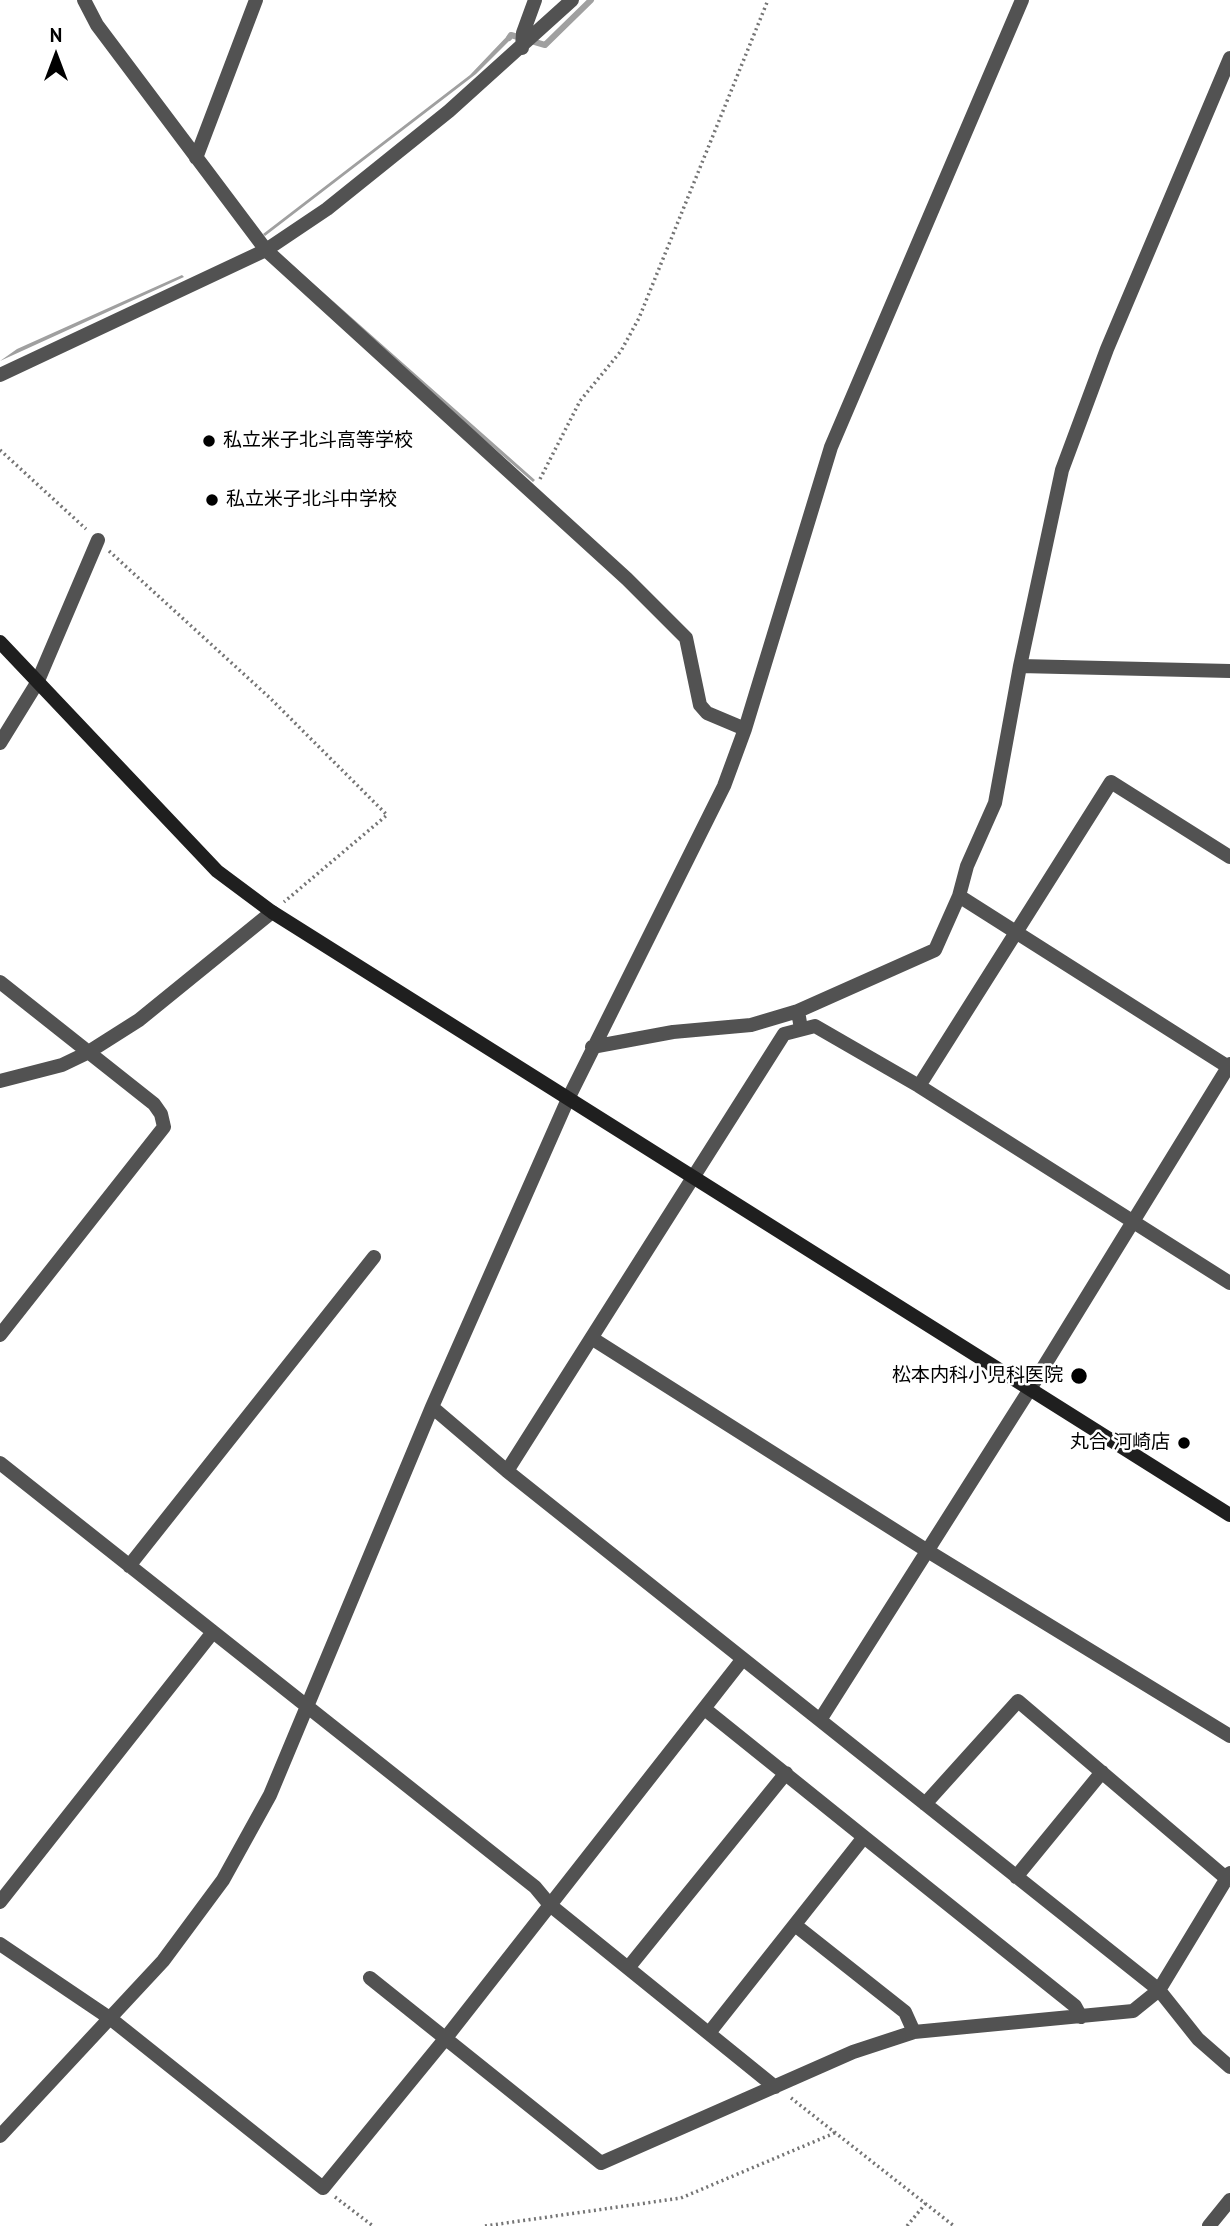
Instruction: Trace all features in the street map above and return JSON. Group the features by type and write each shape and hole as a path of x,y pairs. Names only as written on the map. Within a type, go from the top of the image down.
{"street":[{"path":"84,0 97,25 266,250 686,638 700,705 707,713 745,729"},
{"path":"196,158 256,0"},
{"path":"522,48 523,33 535,0"},
{"path":"0,375 266,250 327,209 522,48 572,0"},
{"path":"0,2136 163,1961 223,1880 270,1795 432,1407 568,1099 724,786 745,729 831,447 1022,0"},
{"path":"592,1047 645,1036 751,1025 798,1011 935,950 959,896 967,866 995,803 1020,666 1062,470 1107,349 1230,58"},
{"path":"0,743 37,683 98,540"},
{"path":"0,642 217,871 272,912 1230,1515"},
{"path":"1020,666 1230,671"},
{"path":"919,1086 1111,782 1230,857"},
{"path":"820,1720 1030,1389 1229,1066 959,896"},
{"path":"0,1081 62,1065 87,1053 139,1020 272,912"},
{"path":"0,982 154,1104 162,1114 164,1126 0,1335"},
{"path":"798,1011 801,1029"},
{"path":"507,1471 785,1034 801,1029 815,1026 919,1086 1230,1283"},
{"path":"130,1566 374,1257"},
{"path":"593,1339 926,1550 1230,1736"},
{"path":"432,1407 507,1471 1159,1990 1198,2039 1230,2067"},
{"path":"0,1462 535,1887 550,1905 775,2087"},
{"path":"0,1902 213,1632"},
{"path":"0,1944 111,2019 323,2188 445,2039 743,1660"},
{"path":"370,1978 601,2163 853,2052 914,2032 1133,2011 1159,1990 1228,1876 1017,1701 925,1804"},
{"path":"706,1710 1075,2006 1081,2017"},
{"path":"1016,1877 1102,1772"},
{"path":"628,1968 786,1773"},
{"path":"709,2033 864,1837"},
{"path":"795,1925 905,2012 914,2032"},
{"path":"1209,2226 1230,2200"}],"path":[{"path":"533,494 580,401 621,351 639,318 768,0"},
{"path":"0,450 270,698 387,815 272,912"},
{"path":"775,2087 837,2132 954,2226"},
{"path":"485,2226 681,2198 837,2132"},
{"path":"323,2188 373,2226"},
{"path":"907,2226 926,2203"}],"shaded area":[{"path":"511,32 509,41 476,74 265,236 263,234 470,75"},
{"path":"281,255 535,480 533,482 473,430"},
{"path":"182,275 184,277 0,361 17,349"}],"waterway":[{"path":"509,38 511,35 545,45 591,0"}],"place":[{"name":"私立米子北斗高等学校","path":"209,441"},
{"name":"私立米子北斗中学校","path":"212,500"},
{"name":"松本内科小児科医院","path":"1079,1376"},
{"name":"丸合 河崎店","path":"1184,1443"}]}
